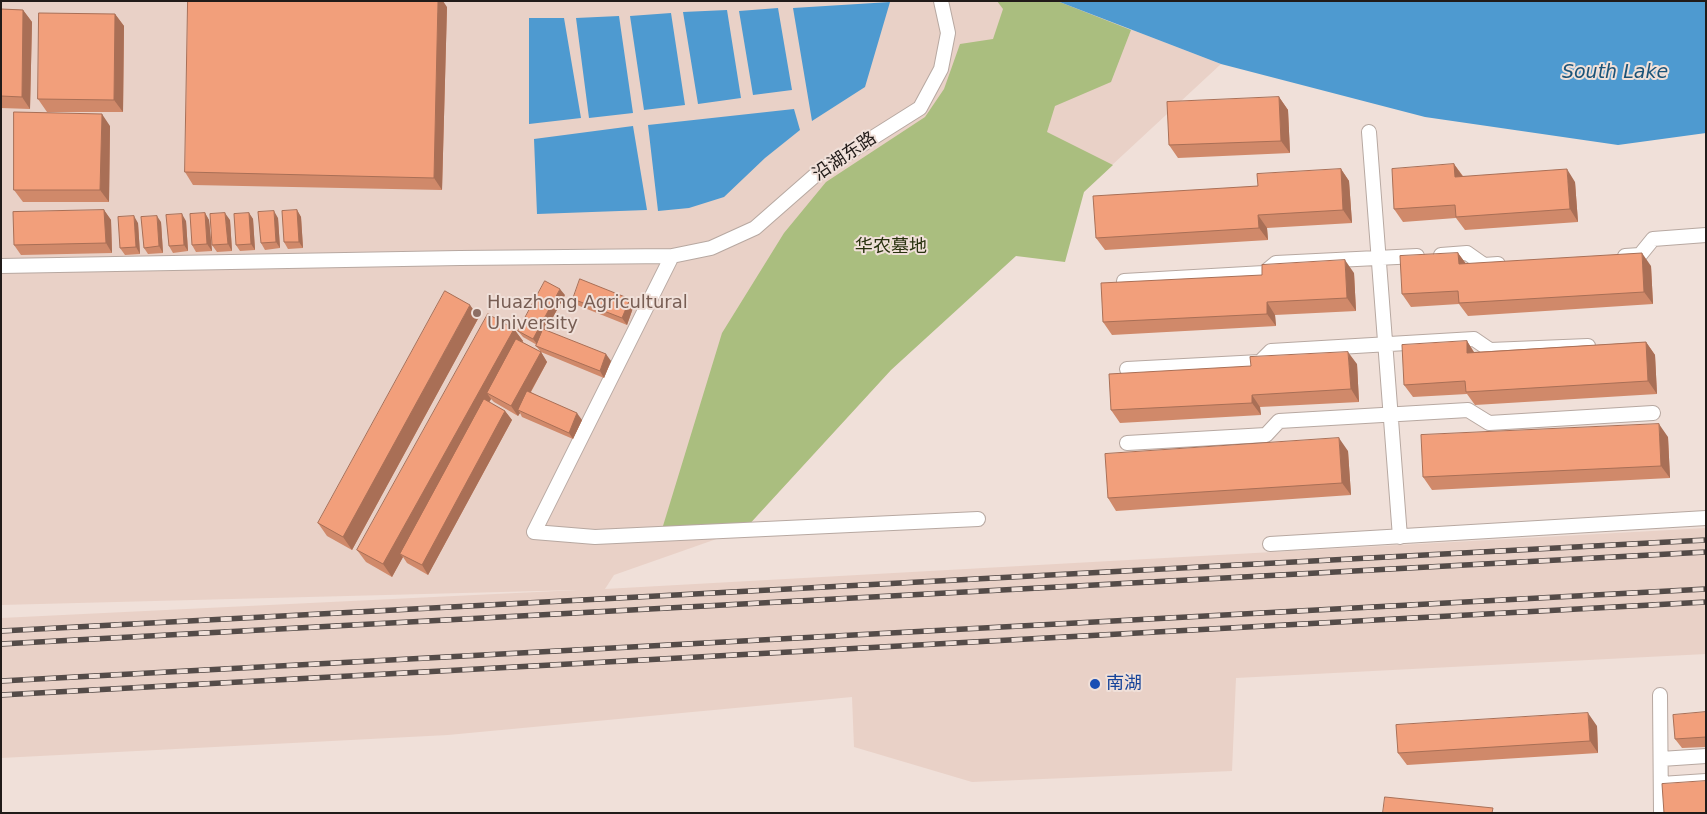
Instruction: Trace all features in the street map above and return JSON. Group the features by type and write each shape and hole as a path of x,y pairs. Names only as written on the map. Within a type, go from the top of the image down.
{"street":[{"name":"沿湖东路","path":"1,266 672,256 711,248 755,228 820,171 920,108 941,69 948,33 941,1"},
{"path":"1369,132 1400,537"},
{"path":"1611,257 1640,255 1653,239 1706,235"},
{"path":"1124,281 1264,273 1276,263 1378,258 1467,254 1484,265 1513,263"},
{"path":"672,256 534,532 595,537 978,519"},
{"path":"1127,369 1260,362 1271,351 1474,339 1490,350 1600,345"},
{"path":"1127,442 1266,435 1279,421 1468,410 1489,423 1653,413"},
{"path":"1270,544 1706,518"},
{"path":"1660,695 1661,813"},
{"path":"1661,759 1706,756"},
{"path":"1661,784 1706,781"}],"shaded area":[{"name":"Huazhong Agricultural University","path":"1,1 1057,1 1221,64 891,370 745,529 614,575 605,589 1706,528 1706,654 1236,678 1232,771 972,782 854,747 852,697 448,735 1,758 1,618 578,590 1,605"}],"green space":[{"name":"华农墓地","path":"997,1 1057,1 1131,30 1111,82 1055,106 1047,132 1113,165 1084,192 1065,262 1016,256 891,370 745,529 659,539 722,333 784,233 826,182 925,117 944,89 960,44 993,39 1003,9"}],"water":[{"name":"South Lake","path":"1057,1 1706,1 1706,133 1618,145 1425,117 1221,64"},
{"path":"890,2 865,87 812,121 793,8"},
{"path":"778,8 792,90 753,95 739,11"},
{"path":"727,10 741,98 698,104 683,12"},
{"path":"671,13 685,105 644,110 630,16"},
{"path":"619,16 633,113 589,118 576,18"},
{"path":"529,18 564,18 581,118 529,124"},
{"path":"794,109 800,130 765,158 724,197 689,208 658,211 648,125"},
{"path":"633,126 647,210 537,214 534,139"}],"building":[{"path":"188,1 438,1 434,178 185,172"},
{"path":"1,9 23,10 22,97 1,96"},
{"path":"39,13 115,14 114,100 38,99"},
{"path":"1279,97 1281,141 1169,145 1167,102"},
{"path":"14,112 102,114 100,190 14,190"},
{"path":"1454,164 1455,177 1567,169 1570,209 1456,217 1455,205 1394,209 1392,169"},
{"path":"1341,169 1343,210 1258,215 1259,228 1096,238 1093,196 1258,186 1257,174"},
{"path":"104,210 106,243 14,245 13,212"},
{"path":"297,210 299,242 284,242 282,211"},
{"path":"274,211 276,242 261,243 258,212"},
{"path":"205,213 207,244 192,245 190,214"},
{"path":"225,213 228,244 212,245 210,214"},
{"path":"249,213 251,244 236,245 234,214"},
{"path":"182,214 184,245 169,246 166,215"},
{"path":"134,216 136,247 120,248 118,217"},
{"path":"157,216 159,246 144,248 141,217"},
{"path":"1458,253 1459,264 1642,253 1644,292 1459,303 1458,291 1402,294 1400,256"},
{"path":"1345,260 1347,298 1267,302 1267,314 1103,322 1101,283 1262,275 1262,265"},
{"path":"580,279 630,299 622,318 573,299"},
{"path":"545,281 560,289 533,339 518,331"},
{"path":"445,291 470,305 343,537 318,523"},
{"path":"488,314 514,329 383,564 357,550"},
{"path":"543,329 606,354 600,371 536,346"},
{"path":"516,339 541,352 511,406 487,393"},
{"path":"1467,341 1467,353 1646,342 1648,381 1466,392 1465,381 1404,385 1402,345"},
{"path":"1348,352 1351,389 1252,395 1252,403 1111,410 1109,374 1251,366 1250,357"},
{"path":"527,391 577,413 569,433 518,410"},
{"path":"484,399 505,411 422,565 400,554"},
{"path":"1659,424 1661,466 1423,477 1421,435"},
{"path":"1339,438 1342,483 1108,498 1105,454"},
{"path":"1706,712 1706,737 1675,739 1673,715"},
{"path":"1588,713 1590,741 1398,753 1396,725"},
{"path":"1706,781 1706,813 1664,813 1662,784"},
{"path":"1385,797 1493,808 1492,813 1383,813"}],"railway":[{"path":"1,631 1706,540"},
{"path":"1,644 1706,552"},
{"path":"1,681 1706,589"},
{"path":"1,695 1706,602"}],"place":[{"name":"Huazhong Agricultural University","path":"477,313"},
{"name":"南湖","path":"1095,684"}]}
